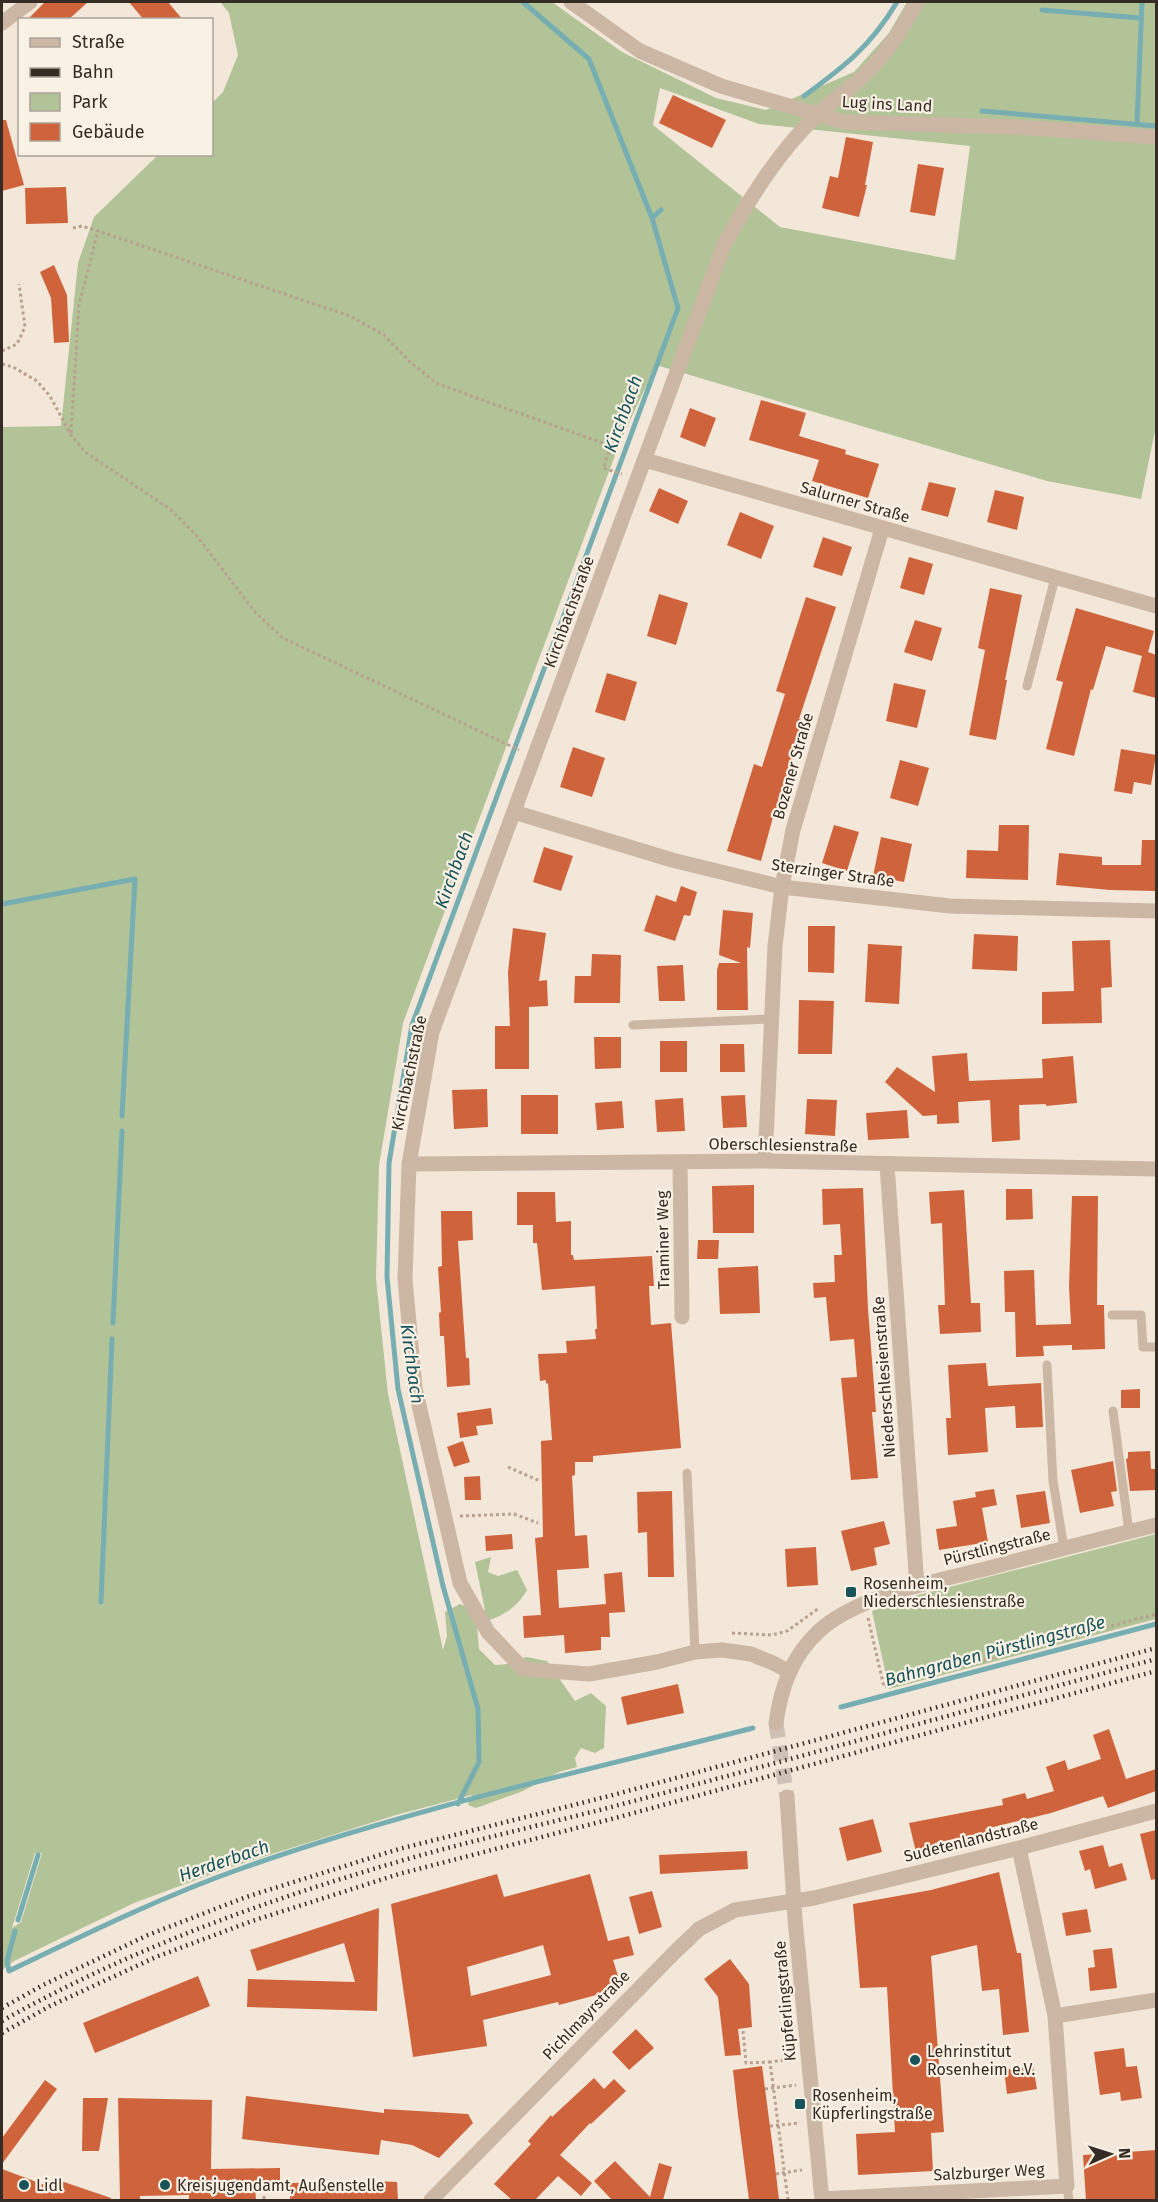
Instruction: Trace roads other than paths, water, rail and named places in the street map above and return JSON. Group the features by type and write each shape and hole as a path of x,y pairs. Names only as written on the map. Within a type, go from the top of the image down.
{"street":[{"path":"2,23 30,2"},
{"name":"Lug ins Land","path":"571,2 640,51 721,86 844,122 1016,127 1156,137"},
{"name":"Kirchbachstraße","path":"695,1652 657,1662 589,1674 523,1669 488,1632 460,1583 415,1388 405,1279 409,1164 432,1032 724,245 751,196 775,163 817,115 862,78 897,38 917,2"},
{"name":"Salurner Straße","path":"645,460 1156,606"},
{"name":"Bozener Straße","path":"765,1161 775,946 782,887 793,830 882,529"},
{"name":"Sterzinger Straße","path":"514,812 672,860 782,887 950,906 1156,910"},
{"name":"Oberschlesienstraße","path":"409,1164 765,1161 1156,1169"},
{"name":"Traminer Weg","path":"680,1163 682,1317"},
{"name":"Niederschlesienstraße","path":"887,1165 917,1586"},
{"name":"Pürstlingstraße","path":"788,1671 804,1646 820,1629 842,1614 865,1603 917,1586 1156,1525"},
{"path":"695,1652 722,1650 751,1654 788,1671 779,1698 776,1723"},
{"name":"Küpferlingstraße","path":"787,1797 794,1901 822,2200"},
{"name":"Sudetenlandstraße","path":"794,1901 1019,1848 1156,1811"},
{"name":"Salzburger Weg","path":"822,2200 1068,2193 1055,2016 1019,1848"},
{"name":"Pichlmayrstraße","path":"431,2200 699,1929 735,1910 794,1901"},
{"path":"1055,2016 1156,2000"}],"lane":[{"path":"1027,686 1055,578"},
{"path":"633,1024 772,1019"},
{"path":"1112,1315 1141,1315 1143,1347 1156,1347"},
{"path":"1047,1365 1053,1481 1065,1548"},
{"path":"1113,1411 1129,1532"},
{"path":"687,1473 695,1652"}],"waterway":[{"name":"Kirchbach","path":"458,1804 479,1762 478,1709 443,1586 398,1389 387,1277 389,1163 412,1025 678,308 652,218 589,59 523,2"},
{"path":"804,96 832,75 867,43 897,2"},
{"path":"1137,124 1142,2"},
{"path":"1042,10 1140,18"},
{"path":"982,111 1156,126"},
{"path":"652,218 661,210"},
{"path":"2,904 135,879 122,1116"},
{"path":"113,1323 122,1131"},
{"path":"101,1602 112,1339"},
{"name":"Bahngraben Pürstlingstraße","path":"841,1707 1156,1624"},
{"name":"Herderbach","path":"15,1931 7,1961 9,1971 179,1893 300,1848 428,1810 753,1728"},
{"path":"18,1920 38,1855"}],"tunnel":[{"path":"776,1723 787,1797"}],"railway":[{"path":"2,2008 43,1985 148,1935 246,1897 399,1849 613,1795 1156,1648"},
{"path":"2,2021 145,1950 245,1911 346,1877 424,1854 683,1788 1156,1659"},
{"path":"2,2033 50,2006 156,1957 252,1921 399,1874 619,1817 1156,1671"}],"place":[{"name":"Rosenheim, Niederschlesienstraße","path":"851,1592"},
{"name":"Lehrinstitut Rosenheim e.V.","path":"915,2060"},
{"name":"Rosenheim, Küpferlingstraße","path":"800,2104"},
{"name":"Lidl","path":"24,2185"},
{"name":"Kreisjugendamt, Außenstelle","path":"165,2185"}]}
